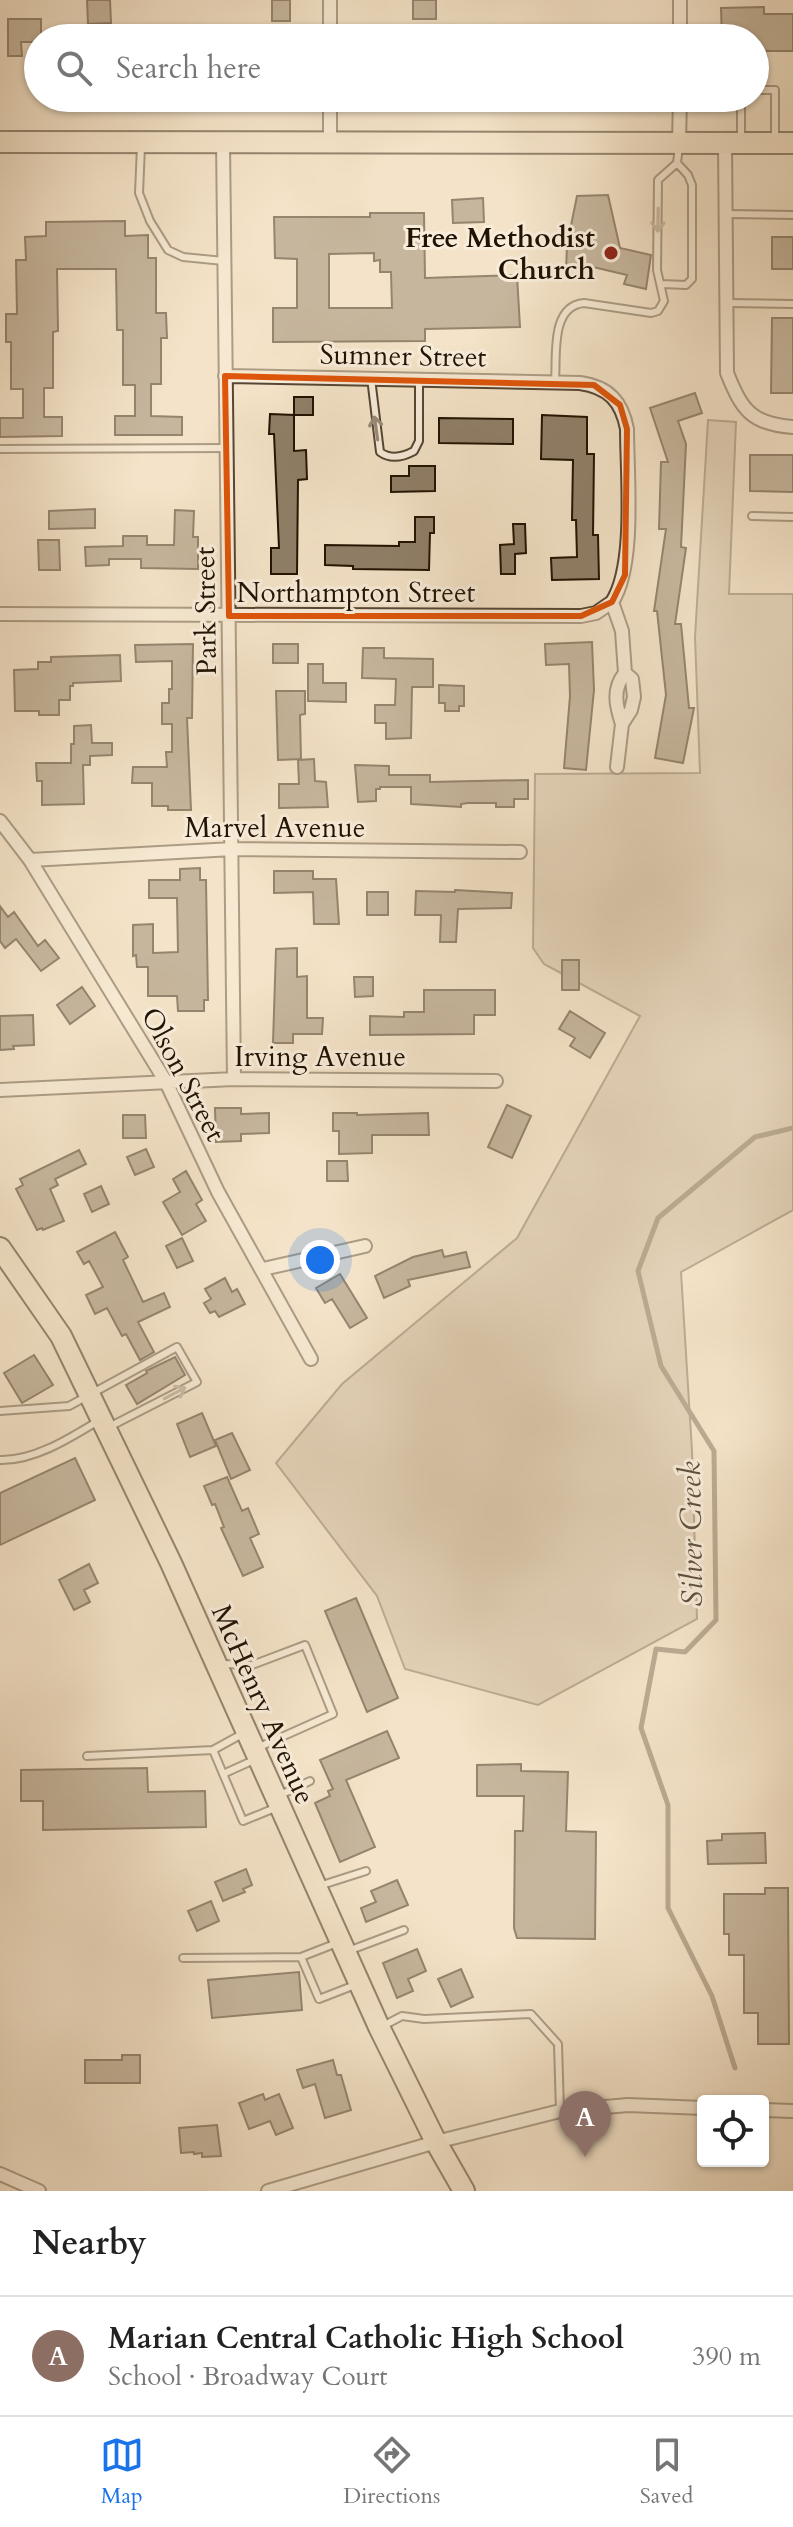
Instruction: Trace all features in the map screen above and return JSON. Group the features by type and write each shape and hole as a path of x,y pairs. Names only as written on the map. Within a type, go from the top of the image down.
{"main road":[{"path":"0,142 330,143 678,153 733,143 784,143"},
{"name":"McHenry Avenue","path":"0,1248 61,1336 171,1563 314,1888 379,2027 464,2191"}],"street":[{"path":"330,0 330,24"},
{"path":"680,0 680,24"},
{"path":"330,112 330,143"},
{"path":"678,153 679,112"},
{"name":"Park Street","path":"223,142 234,1079"},
{"path":"733,143 726,214 727,373 739,400 750,415 774,426 793,427"},
{"name":"Sumner Street","path":"225,376 555,381 599,387 615,399 622,410 627,429 627,561 620,588 612,602"},
{"path":"612,602 622,631 625,673 632,679 634,697 631,710 622,724 617,767"},
{"name":"Northampton Street","path":"0,614 581,616 596,613 612,602"},
{"name":"Olson Street","path":"0,821 30,860 166,1082 218,1192 311,1359"},
{"name":"Marvel Avenue","path":"30,860 233,849 520,852"},
{"name":"Irving Avenue","path":"0,1090 234,1079 496,1081"},
{"path":"263,1269 365,1246"},
{"path":"268,2191 436,2142 560,2111 628,2105 697,2108"},
{"path":"769,2110 793,2111"},
{"path":"0,2174 39,2191"}],"lane":[{"path":"769,90 775,90 784,143"},
{"path":"733,143 739,112"},
{"path":"141,142 139,193 150,221 168,250 183,257 224,261"},
{"path":"555,381 560,319 574,304 642,313 658,311 664,301 657,270 658,180 678,153 692,185 692,279 686,285 662,284"},
{"path":"726,214 793,215"},
{"path":"727,303 793,304"},
{"path":"371,378 380,452 396,457 414,451 419,441 419,379"},
{"path":"0,449 227,448"},
{"path":"752,516 793,517"},
{"path":"0,1411 69,1406 177,1347 197,1382 61,1443 13,1461 0,1460"},
{"path":"87,1756 252,1747 333,1714 305,1645 252,1665 215,1663"},
{"path":"223,1774 252,1747"},
{"path":"213,1750 243,1821 310,1781"},
{"path":"314,1888 366,1871"},
{"path":"183,1958 301,1957 404,1930"},
{"path":"301,1957 319,1999 359,1984"},
{"path":"379,2027 402,2016 424,2019 531,2014 558,2044 560,2111"}],"highlighted area":[{"path":"225,376 594,385 620,405 627,429 625,575 612,602 581,616 229,616"}],"shaded area":[{"path":"708,420 736,422 729,594 793,594 793,1210 681,1272 692,1451 697,1619 538,1705 405,1669 377,1596 276,1463 342,1384 517,1238 640,1016 544,964 533,948 535,774 700,773 695,637"}],"building":[{"path":"87,0 110,0 111,23 88,24"},
{"path":"272,0 290,0 290,21 272,21"},
{"path":"413,0 436,0 436,19 413,19"},
{"path":"764,7 764,14 793,14 793,51 769,51 769,24 722,24 721,8"},
{"path":"8,19 41,19 41,24 24,24 22,56 8,56"},
{"path":"608,195 620,248 651,255 646,289 624,284 627,275 593,267 566,271 567,245 577,196"},
{"path":"483,198 484,222 453,223 452,200"},
{"path":"370,213 424,213 425,278 517,275 520,327 425,329 425,341 273,342 273,308 297,308 297,259 275,258 274,217 370,217","holes":["374,253 374,261 380,260 380,272 391,272 392,308 329,308 329,254"]},
{"path":"125,221 125,236 148,235 148,258 156,258 156,313 166,313 167,338 161,338 161,384 151,384 151,416 182,417 182,435 115,435 115,416 135,416 135,385 123,385 123,330 117,330 116,269 57,269 58,331 53,332 53,388 44,388 44,417 62,417 62,436 0,437 0,418 23,418 23,389 11,389 11,342 6,342 6,314 17,314 16,260 26,260 25,237 46,236 46,222"},
{"path":"772,237 793,237 793,269 772,269"},
{"path":"772,318 793,318 793,393 771,393"},
{"path":"695,393 702,413 678,421 686,444 681,547 686,548 675,624 681,624 689,708 694,708 683,763 655,758 666,695 657,611 654,611 666,529 659,529 661,462 668,462 650,408"},
{"path":"294,397 313,397 313,415 294,415"},
{"path":"270,414 294,415 294,451 306,450 307,479 298,480 297,574 271,574 271,548 279,548 274,434 269,434"},
{"path":"542,415 587,417 587,454 594,454 593,535 598,535 599,579 552,580 551,558 577,557 576,520 572,520 573,460 541,459"},
{"path":"439,418 513,419 513,444 439,443"},
{"path":"750,455 793,455 793,492 750,491"},
{"path":"409,466 435,466 435,491 391,492 391,476 409,476"},
{"path":"95,509 95,528 49,529 49,511"},
{"path":"175,510 194,511 193,537 198,537 198,569 141,568 141,559 109,559 109,565 86,566 85,547 123,546 123,536 147,536 147,545 174,545"},
{"path":"415,517 434,517 434,533 430,533 429,570 353,569 353,566 325,565 325,545 399,546 399,542 415,542"},
{"path":"513,524 525,524 526,553 515,554 515,574 501,574 500,545 514,544"},
{"path":"38,540 59,540 60,570 39,570"},
{"path":"592,642 594,690 586,770 564,768 570,696 569,664 546,665 545,644"},
{"path":"193,644 192,718 187,718 191,810 168,810 168,806 152,806 152,783 132,783 133,767 167,767 166,752 172,752 172,724 162,724 162,703 169,703 172,661 136,662 135,645"},
{"path":"273,644 298,644 298,663 273,663"},
{"path":"363,648 384,648 384,658 433,659 433,687 412,687 411,738 386,739 386,723 375,723 375,705 395,705 396,679 362,678"},
{"path":"120,655 121,681 73,683 70,686 70,700 59,700 59,715 15,711 14,670 38,669 38,662 51,662 51,657"},
{"path":"308,664 323,664 323,683 346,683 346,702 308,701"},
{"path":"439,685 464,686 464,706 459,706 459,711 445,711 445,703 439,703"},
{"path":"276,691 305,691 305,714 300,715 301,759 278,760"},
{"path":"91,725 92,743 112,743 112,755 90,756 90,765 83,765 84,804 42,805 42,781 37,781 36,763 71,763 74,726"},
{"path":"314,759 315,781 326,782 328,807 279,808 279,784 299,784 298,760"},
{"path":"355,765 389,766 389,775 430,775 430,782 528,780 528,799 514,799 514,807 496,807 496,803 468,803 461,804 461,807 411,804 411,787 380,787 376,789 376,801 358,802"},
{"path":"200,868 200,880 206,880 208,1000 204,1000 204,1011 178,1011 177,996 148,996 148,967 137,967 136,955 133,956 133,925 153,924 153,953 178,952 177,898 149,898 149,880 180,880 180,869"},
{"path":"274,871 313,871 313,879 336,879 339,924 314,924 313,892 274,893"},
{"path":"416,891 512,893 511,908 458,909 456,942 440,942 441,915 415,915"},
{"path":"367,892 388,892 388,915 367,915"},
{"path":"0,906 8,917 14,912 38,946 45,940 59,958 41,971 16,939 5,948 0,941"},
{"path":"297,948 297,977 307,976 307,1018 323,1018 322,1034 293,1034 293,1043 273,1043 276,949"},
{"path":"562,960 579,960 579,990 562,990"},
{"path":"354,977 373,977 373,996 355,997"},
{"path":"82,987 95,1006 70,1024 57,1005"},
{"path":"424,990 495,990 495,1015 474,1015 474,1034 370,1035 370,1016 404,1017 404,1012 424,1012"},
{"path":"570,1011 605,1033 590,1058 570,1046 575,1038 559,1029"},
{"path":"33,1015 34,1045 0,1050 0,1016"},
{"path":"507,1105 531,1116 512,1158 488,1147"},
{"path":"215,1108 241,1108 241,1114 269,1113 269,1133 241,1134 241,1141 216,1142"},
{"path":"333,1113 428,1113 429,1135 372,1135 372,1153 339,1154 339,1131 333,1131"},
{"path":"123,1115 145,1115 146,1138 123,1138"},
{"path":"146,1149 154,1167 135,1175 127,1157"},
{"path":"79,1150 86,1164 55,1179 58,1185 50,1189 64,1221 37,1230 16,1189 23,1185 20,1179"},
{"path":"327,1161 347,1161 348,1181 327,1181"},
{"path":"186,1171 202,1200 196,1204 206,1221 182,1235 163,1202 180,1192 173,1179"},
{"path":"101,1186 109,1204 92,1212 84,1194"},
{"path":"115,1232 128,1257 123,1260 143,1302 164,1293 170,1307 138,1322 154,1352 140,1360 107,1308 95,1314 86,1295 103,1287 89,1261 84,1264 77,1252"},
{"path":"182,1238 193,1261 177,1268 166,1246"},
{"path":"442,1250 444,1257 466,1252 470,1267 408,1280 410,1286 384,1298 375,1276 413,1257"},
{"path":"340,1274 367,1318 350,1328 332,1299 325,1303 316,1288"},
{"path":"225,1278 232,1292 237,1289 245,1304 219,1317 215,1311 210,1313 204,1303 211,1299 205,1289"},
{"path":"34,1355 53,1385 22,1403 4,1373"},
{"path":"175,1357 185,1375 137,1404 126,1385"},
{"path":"202,1413 216,1446 190,1457 177,1424"},
{"path":"232,1433 250,1470 231,1479 215,1440"},
{"path":"75,1458 95,1500 0,1545 0,1493"},
{"path":"227,1477 242,1511 248,1508 259,1534 250,1538 263,1567 243,1576 221,1528 224,1527 215,1504 212,1505 204,1486"},
{"path":"89,1564 98,1583 84,1590 90,1602 74,1610 59,1580"},
{"path":"356,1598 398,1698 367,1712 325,1611"},
{"path":"387,1731 399,1758 346,1780 375,1847 340,1862 315,1803 330,1796 328,1791 333,1789 320,1760"},
{"path":"521,1764 521,1771 568,1772 566,1831 596,1832 595,1939 517,1938 514,1928 515,1831 523,1831 524,1796 477,1796 477,1765"},
{"path":"147,1768 148,1792 205,1791 206,1827 43,1830 43,1801 21,1801 21,1770"},
{"path":"765,1833 766,1863 708,1864 707,1841 722,1840 722,1834"},
{"path":"246,1869 252,1885 243,1889 245,1892 223,1901 215,1882"},
{"path":"397,1880 408,1905 366,1922 361,1908 376,1902 371,1891"},
{"path":"765,1888 788,1888 789,2044 758,2044 758,2013 744,2013 744,1955 729,1955 729,1934 724,1934 724,1894 765,1894"},
{"path":"211,1901 219,1921 197,1931 188,1911"},
{"path":"417,1949 426,1971 408,1979 413,1991 397,1998 383,1963"},
{"path":"461,1969 473,1997 451,2007 438,1979"},
{"path":"299,1972 302,2010 212,2018 208,1980"},
{"path":"122,2055 140,2055 140,2083 85,2083 85,2060 122,2060"},
{"path":"333,2060 337,2075 341,2075 351,2110 325,2118 315,2084 303,2088 297,2070"},
{"path":"263,2094 265,2100 279,2094 293,2128 276,2135 270,2121 249,2129 239,2103"},
{"path":"217,2125 221,2156 202,2157 202,2153 181,2153 179,2128"}],"waterway":[{"name":"Silver Creek","path":"735,2068 712,1996 668,1908 668,1805 641,1728 656,1649 685,1652 716,1620 714,1451 661,1366 638,1271 658,1218 755,1137 793,1128"}],"place":[{"name":"Free Methodist Church","path":"611,253"},
{"name":"Marian Central Catholic High School","path":"585,2157"}]}
